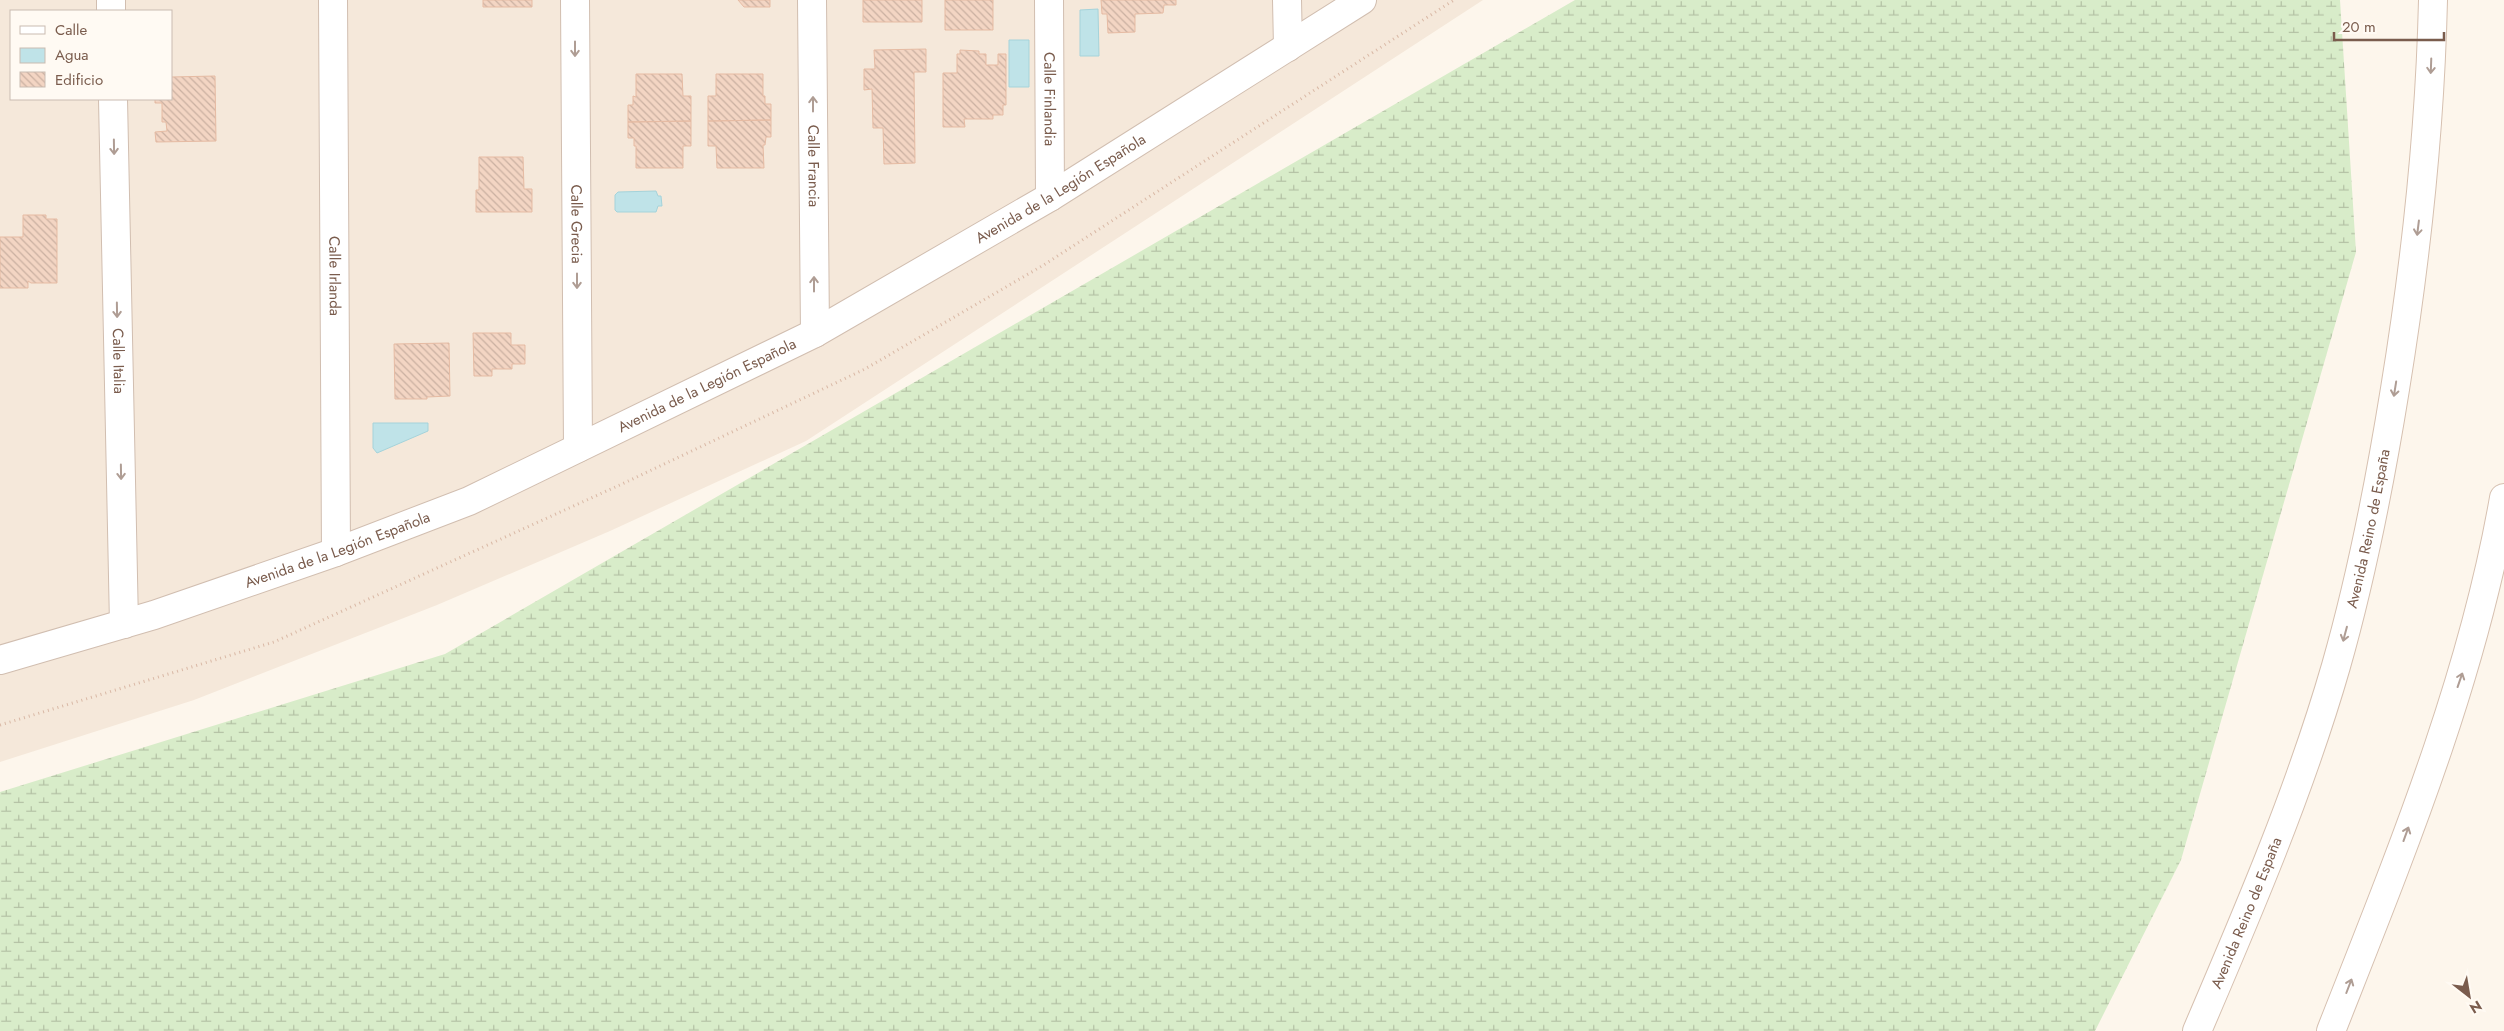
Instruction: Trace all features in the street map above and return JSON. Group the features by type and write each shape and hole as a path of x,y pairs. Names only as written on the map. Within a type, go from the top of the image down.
{"street":[{"name":"Calle Irlanda","path":"333,0 336,552"},
{"name":"Calle Grecia","path":"574,0 578,448"},
{"name":"Calle Francia","path":"812,0 815,333"},
{"name":"Calle Finlandia","path":"1050,0 1050,196"},
{"path":"1287,0 1288,48"},
{"name":"Avenida de la Legión Española","path":"0,660 124,624 336,552 469,501 815,333 1050,196 1362,0"},
{"name":"Avenida Reino de España","path":"2196,1031 2239,933 2286,814 2335,669 2362,572 2411,295 2424,176 2431,71 2433,0"},
{"name":"Calle Italia","path":"113,100 124,624"},
{"path":"2331,1031 2390,880 2463,670 2496,543 2504,498"}],"shaded area":[{"path":"0,0 1483,0 806,441 610,531 437,605 194,700 0,762"}],"green space":[{"path":"1575,0 2340,0 2356,252 2181,860 2095,1031 0,1031 0,792 445,654"}],"water":[{"path":"1098,9 1099,56 1080,56 1080,10"},
{"path":"1009,40 1029,40 1029,87 1009,87"},
{"path":"656,191 658,196 661,196 662,206 658,206 656,212 617,212 615,210 615,195 618,192"},
{"path":"373,423 428,423 428,431 377,453 373,448"}],"building":[{"path":"483,0 532,0 532,7 483,7"},
{"path":"738,0 770,0 770,7 744,7"},
{"path":"863,0 922,0 922,22 863,22"},
{"path":"945,0 993,0 993,30 945,30"},
{"path":"1101,0 1176,0 1176,5 1164,5 1163,13 1135,14 1135,32 1108,33 1107,14 1102,14"},
{"path":"926,49 926,72 914,72 915,163 884,164 883,128 873,128 872,89 864,90 864,69 875,69 874,50"},
{"path":"960,50 979,51 979,54 986,54 986,65 998,65 998,54 1006,54 1006,105 1003,105 1003,115 993,115 993,119 964,119 965,127 943,127 943,73 957,73 957,54 960,54"},
{"path":"636,74 682,74 683,96 691,96 691,121 628,122 628,105 633,105 633,96 636,97"},
{"path":"716,74 763,74 763,96 765,96 765,104 771,104 771,120 708,121 708,96 716,96"},
{"path":"215,76 216,141 156,142 155,132 167,131 166,122 162,122 162,103 155,103 155,100 172,100 172,77"},
{"path":"771,120 771,137 766,137 765,145 763,145 764,168 717,168 716,146 708,146 708,121"},
{"path":"691,121 691,146 683,146 683,168 636,168 636,146 634,146 634,138 628,138 628,122"},
{"path":"479,157 523,157 524,189 532,189 532,212 476,212 476,190 479,190"},
{"path":"23,215 46,215 46,219 57,219 57,283 31,283 28,281 28,288 0,288 0,237 23,237"},
{"path":"473,333 511,333 511,345 525,345 525,364 512,364 512,369 492,369 492,376 474,376"},
{"path":"449,343 450,396 427,397 427,399 395,399 394,344"}]}
